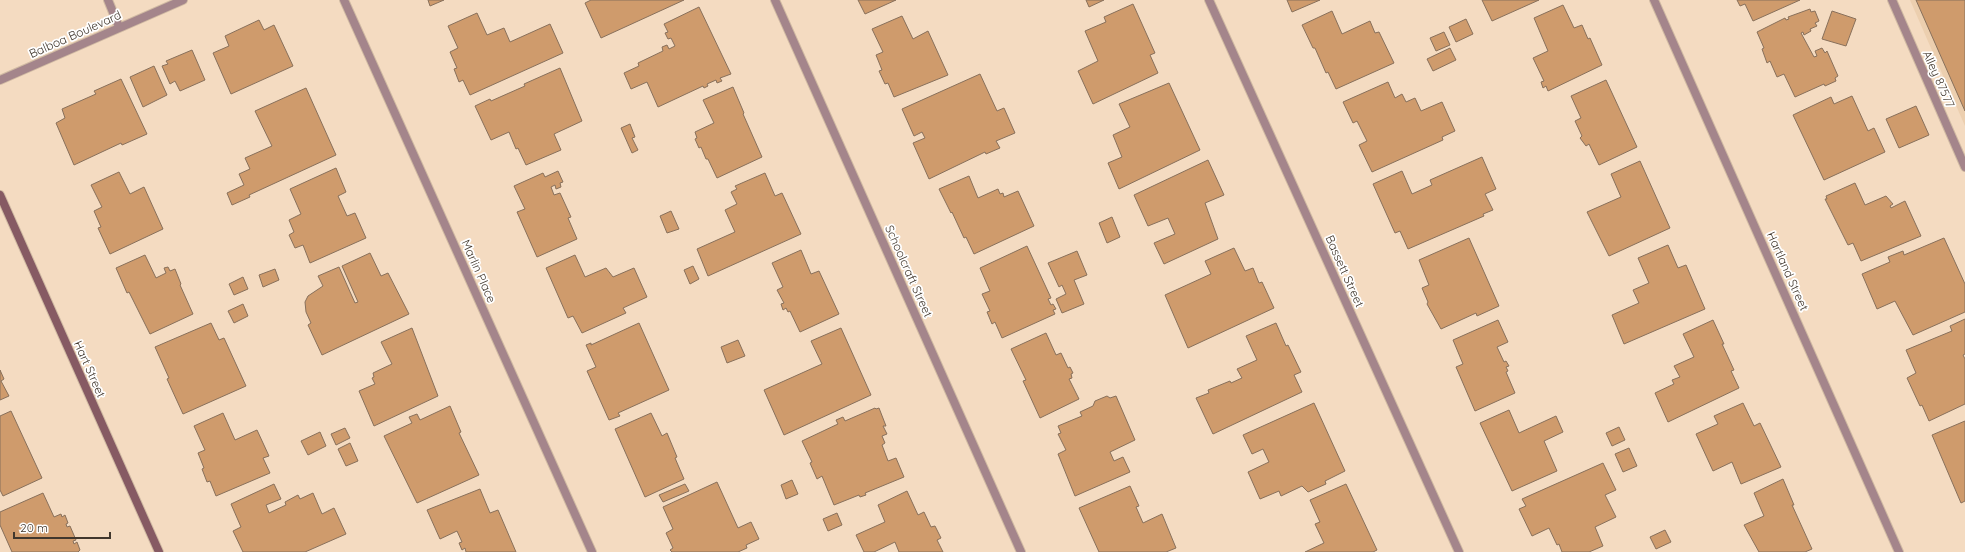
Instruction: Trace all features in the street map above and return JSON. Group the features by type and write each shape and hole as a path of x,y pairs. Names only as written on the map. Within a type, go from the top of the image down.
{"street":[{"path":"108,0 119,27"},
{"name":"Balboa Boulevard","path":"0,80 183,0"},
{"name":"Marlin Place","path":"344,0 592,552"},
{"name":"Schoolcraft Street","path":"775,0 1021,552"},
{"name":"Bassett Street","path":"1210,0 1459,552"},
{"name":"Hartland Street","path":"1654,0 1899,552"},
{"name":"Alley 87577","path":"1892,0 1965,166"},
{"name":"Hart Street","path":"0,195 159,552"}],"shaded area":[{"path":"1910,0 1965,0 1965,126"}],"building":[{"path":"428,0 444,0 430,6"},
{"path":"591,0 684,0 601,38 585,3"},
{"path":"858,0 896,0 865,14"},
{"path":"1086,0 1104,0 1089,7"},
{"path":"1287,0 1320,0 1292,12"},
{"path":"1482,0 1539,0 1492,21"},
{"path":"1737,0 1800,0 1753,21 1745,4 1740,6"},
{"path":"1916,0 1965,0 1965,111"},
{"path":"1133,4 1155,53 1150,55 1158,73 1093,104 1078,71 1098,61 1085,31 1106,22 1104,17"},
{"path":"1563,5 1574,28 1582,25 1588,39 1590,38 1602,65 1548,91 1546,86 1543,88 1541,82 1544,81 1533,58 1548,51 1534,18"},
{"path":"699,7 731,74 720,78 722,81 717,83 716,80 707,84 708,86 704,88 703,86 658,107 647,82 631,89 624,73 639,66 638,63 663,51 662,47 667,45 669,49 675,46 671,38 668,39 665,33 668,32 664,24"},
{"path":"1810,9 1811,12 1815,11 1819,21 1815,23 1817,26 1810,29 1811,31 1804,35 1803,32 1801,33 1814,57 1817,56 1815,51 1822,48 1825,53 1827,51 1838,76 1835,78 1836,81 1825,86 1824,84 1795,97 1784,74 1777,77 1770,61 1767,63 1762,49 1764,48 1757,32 1785,18 1786,20 1789,19 1788,17"},
{"path":"1332,11 1342,34 1370,21 1375,33 1379,32 1394,63 1336,89 1328,72 1326,73 1315,48 1313,48 1302,25"},
{"path":"1832,11 1856,19 1846,46 1822,39"},
{"path":"477,13 487,35 504,28 510,42 550,24 563,53 470,95 463,80 459,82 454,69 457,68 450,52 458,48 448,26"},
{"path":"902,16 913,39 928,31 948,75 894,97 888,83 885,84 879,71 882,70 876,55 883,52 872,29"},
{"path":"1466,19 1473,34 1456,42 1449,27"},
{"path":"259,20 264,30 274,25 293,66 231,94 213,53 229,46 225,36"},
{"path":"1444,32 1450,45 1436,51 1430,38"},
{"path":"1450,48 1456,60 1433,71 1427,59"},
{"path":"192,50 205,80 180,91 175,81 170,84 162,66 168,64 166,61"},
{"path":"154,66 167,95 143,107 130,77"},
{"path":"560,68 582,121 554,134 561,150 526,165 518,148 516,149 509,132 491,140 475,106 490,99 491,101 525,86 524,84"},
{"path":"980,74 997,111 1004,108 1015,133 996,141 1000,148 986,154 985,152 929,179 913,143 925,138 922,132 914,136 902,109"},
{"path":"121,79 147,134 122,145 121,143 74,165 56,123 65,118 62,109 96,94 94,91"},
{"path":"1606,80 1637,147 1599,165 1589,144 1586,146 1580,138 1582,136 1575,121 1581,118 1571,96"},
{"path":"1388,82 1395,98 1402,94 1406,102 1415,98 1421,111 1442,102 1455,131 1442,137 1443,140 1372,172 1359,145 1367,141 1357,121 1353,123 1343,102"},
{"path":"1169,83 1200,150 1119,189 1108,163 1122,157 1113,135 1130,127 1119,104"},
{"path":"733,87 762,157 717,178 701,147 699,148 695,139 697,138 695,132 714,123 703,100"},
{"path":"306,88 336,155 249,195 250,197 232,205 227,193 244,185 239,174 250,169 245,158 272,146 255,111"},
{"path":"1852,96 1868,131 1874,128 1885,152 1824,180 1793,115 1831,97 1834,104"},
{"path":"1916,106 1929,135 1899,148 1886,119"},
{"path":"630,124 635,137 632,138 638,150 632,153 621,128"},
{"path":"1482,157 1496,189 1485,194 1493,210 1483,214 1484,216 1408,249 1400,231 1395,233 1373,184 1402,171 1412,194 1432,185 1430,180"},
{"path":"1208,160 1224,195 1205,203 1218,239 1164,264 1154,243 1175,234 1168,218 1148,226 1134,195"},
{"path":"1640,161 1670,228 1609,256 1587,212 1621,197 1611,174"},
{"path":"336,168 346,192 338,196 347,216 355,213 366,238 310,263 303,245 295,248 289,235 294,232 289,220 301,214 290,189"},
{"path":"558,171 563,182 560,183 561,187 556,189 555,185 551,187 554,195 560,193 571,217 568,218 577,239 537,257 517,212 525,209 514,186 543,173 545,177"},
{"path":"119,172 130,194 144,187 163,229 110,254 98,228 101,227 94,211 102,207 91,185"},
{"path":"765,173 775,196 782,193 801,234 708,276 697,249 735,232 725,210 737,204 731,192 737,189 735,186"},
{"path":"969,176 978,198 998,189 1000,194 1003,193 1004,197 1018,191 1034,226 974,254 966,237 964,238 939,189"},
{"path":"1855,183 1865,205 1886,196 1893,204 1890,206 1891,208 1905,201 1921,236 1861,261 1853,243 1848,245 1825,199 1827,199 1826,196"},
{"path":"671,211 679,229 667,233 660,216"},
{"path":"1112,217 1120,237 1107,243 1099,223"},
{"path":"1469,238 1499,306 1477,316 1476,313 1441,329 1427,304 1428,302 1422,288 1429,285 1419,260"},
{"path":"1944,238 1965,284 1965,312 1913,335 1895,301 1877,309 1862,274 1890,262 1888,257 1903,251 1904,255"},
{"path":"1668,245 1678,268 1686,265 1705,309 1624,344 1612,315 1639,303 1633,290 1649,283 1638,258"},
{"path":"1027,246 1051,298 1048,299 1051,305 1053,304 1056,309 1053,310 1055,314 1002,338 995,322 992,324 987,312 990,311 982,294 990,291 980,268"},
{"path":"1234,248 1245,271 1253,268 1259,283 1262,282 1274,308 1188,348 1165,295 1211,274 1205,261"},
{"path":"801,250 811,274 819,271 839,314 800,332 790,311 788,312 786,308 783,310 781,304 784,303 777,290 783,287 772,263"},
{"path":"1077,251 1087,275 1074,280 1084,304 1062,313 1056,299 1066,294 1062,285 1059,287 1048,263"},
{"path":"370,253 381,276 388,273 409,314 322,355 308,325 311,323 306,312 305,302 308,296 323,286 318,276 339,267 355,303 358,302 342,266"},
{"path":"145,255 156,278 166,273 164,268 168,267 170,271 175,269 181,284 180,285 193,314 150,334 129,292 127,293 116,268"},
{"path":"575,255 585,277 606,268 613,277 634,268 647,297 623,308 626,313 582,333 573,316 568,318 546,268"},
{"path":"693,266 699,279 690,284 684,270"},
{"path":"275,269 279,280 263,287 259,275"},
{"path":"243,277 248,289 234,295 229,284"},
{"path":"243,304 248,316 234,323 228,311"},
{"path":"1965,319 1965,354 1963,355 1965,359 1965,404 1929,421 1907,378 1916,373 1906,350 1952,331 1950,326"},
{"path":"1498,320 1508,342 1497,347 1504,362 1506,361 1509,366 1506,367 1508,371 1506,372 1515,393 1475,411 1456,367 1463,364 1453,340"},
{"path":"1713,320 1734,370 1731,371 1739,388 1668,422 1655,393 1674,384 1672,380 1680,377 1674,366 1694,357 1683,334"},
{"path":"211,323 219,340 224,338 246,386 183,414 167,379 169,378 155,347"},
{"path":"639,323 669,390 618,413 620,416 609,420 587,371 596,367 586,345 591,343 591,345"},
{"path":"1276,323 1286,346 1288,345 1301,372 1294,375 1302,392 1213,434 1196,398 1209,393 1208,390 1242,378 1237,369 1257,360 1246,336"},
{"path":"412,328 438,396 374,426 359,391 375,384 372,378 374,377 373,373 392,364 381,342"},
{"path":"841,328 871,395 784,435 764,390 822,364 811,341"},
{"path":"1046,333 1056,355 1061,353 1068,368 1070,367 1073,373 1071,374 1072,378 1069,379 1079,399 1040,418 1023,381 1026,380 1011,349"},
{"path":"738,340 745,356 727,363 721,347"},
{"path":"0,370 4,379 1,381 9,396 0,400"},
{"path":"1107,396 1110,398 1116,396 1135,440 1110,452 1114,461 1123,457 1130,472 1075,496 1058,454 1066,450 1058,434 1061,433 1058,426 1082,416 1080,412 1093,406 1095,401"},
{"path":"1314,403 1345,471 1325,481 1326,484 1308,492 1302,486 1281,496 1279,491 1260,499 1248,472 1269,462 1263,449 1252,454 1243,435"},
{"path":"1743,403 1754,426 1760,423 1781,467 1741,484 1732,462 1713,471 1696,434 1718,424 1714,416"},
{"path":"450,406 461,432 459,433 479,475 417,503 384,436 412,423 409,417 417,414 420,420"},
{"path":"875,408 879,408 886,426 883,426 887,434 882,436 885,443 882,445 888,461 896,458 904,477 865,493 866,495 860,497 859,495 834,505 822,476 817,479 810,463 812,462 802,441 838,424 836,420 843,417 845,421"},
{"path":"1509,410 1519,433 1556,416 1563,432 1544,441 1557,471 1512,491 1480,423"},
{"path":"11,411 42,478 3,496 0,490 0,416"},
{"path":"223,413 235,440 257,430 269,456 263,458 270,473 216,496 210,481 207,482 202,469 204,468 198,453 205,450 194,426"},
{"path":"651,413 662,436 667,433 684,479 645,497 615,429"},
{"path":"1965,421 1965,501 1961,503 1932,435"},
{"path":"1619,427 1625,440 1612,446 1606,433"},
{"path":"345,428 350,438 336,445 331,434"},
{"path":"320,432 326,446 308,455 301,441"},
{"path":"350,443 358,461 346,466 338,449"},
{"path":"1629,448 1637,466 1623,472 1615,454"},
{"path":"1603,463 1616,490 1605,495 1616,517 1595,527 1603,546 1589,552 1562,552 1549,528 1532,536 1519,509 1526,506 1522,499"},
{"path":"1783,479 1794,505 1792,505 1812,549 1805,552 1759,552 1744,525 1764,516 1754,493"},
{"path":"792,480 798,494 786,499 781,485"},
{"path":"717,482 738,528 751,522 759,539 746,545 747,548 738,552 672,552 670,550 673,548 666,533 673,529 663,507"},
{"path":"274,484 281,499 266,505 269,513 286,505 285,502 298,495 300,499 313,493 322,514 334,508 346,534 305,552 243,552 233,531 241,527 231,504"},
{"path":"685,484 689,491 663,502 659,495"},
{"path":"1346,484 1377,550 1373,552 1305,552 1324,543 1315,524 1320,522 1310,500"},
{"path":"1130,486 1139,506 1136,507 1143,523 1162,514 1176,548 1166,552 1099,552 1079,508"},
{"path":"480,489 490,513 498,510 516,552 466,552 465,548 462,550 459,543 462,542 457,531 440,539 427,510"},
{"path":"907,491 918,515 924,512 931,527 935,526 941,538 937,540 943,552 899,552 895,542 874,552 864,552 856,535 885,522 878,505"},
{"path":"43,493 54,517 61,514 62,517 65,515 68,523 66,524 67,527 70,526 76,540 73,541 74,544 77,542 80,550 78,552 12,552 0,525 0,512"},
{"path":"837,513 842,525 828,531 823,519"},
{"path":"1665,530 1671,542 1656,549 1650,537"}]}
